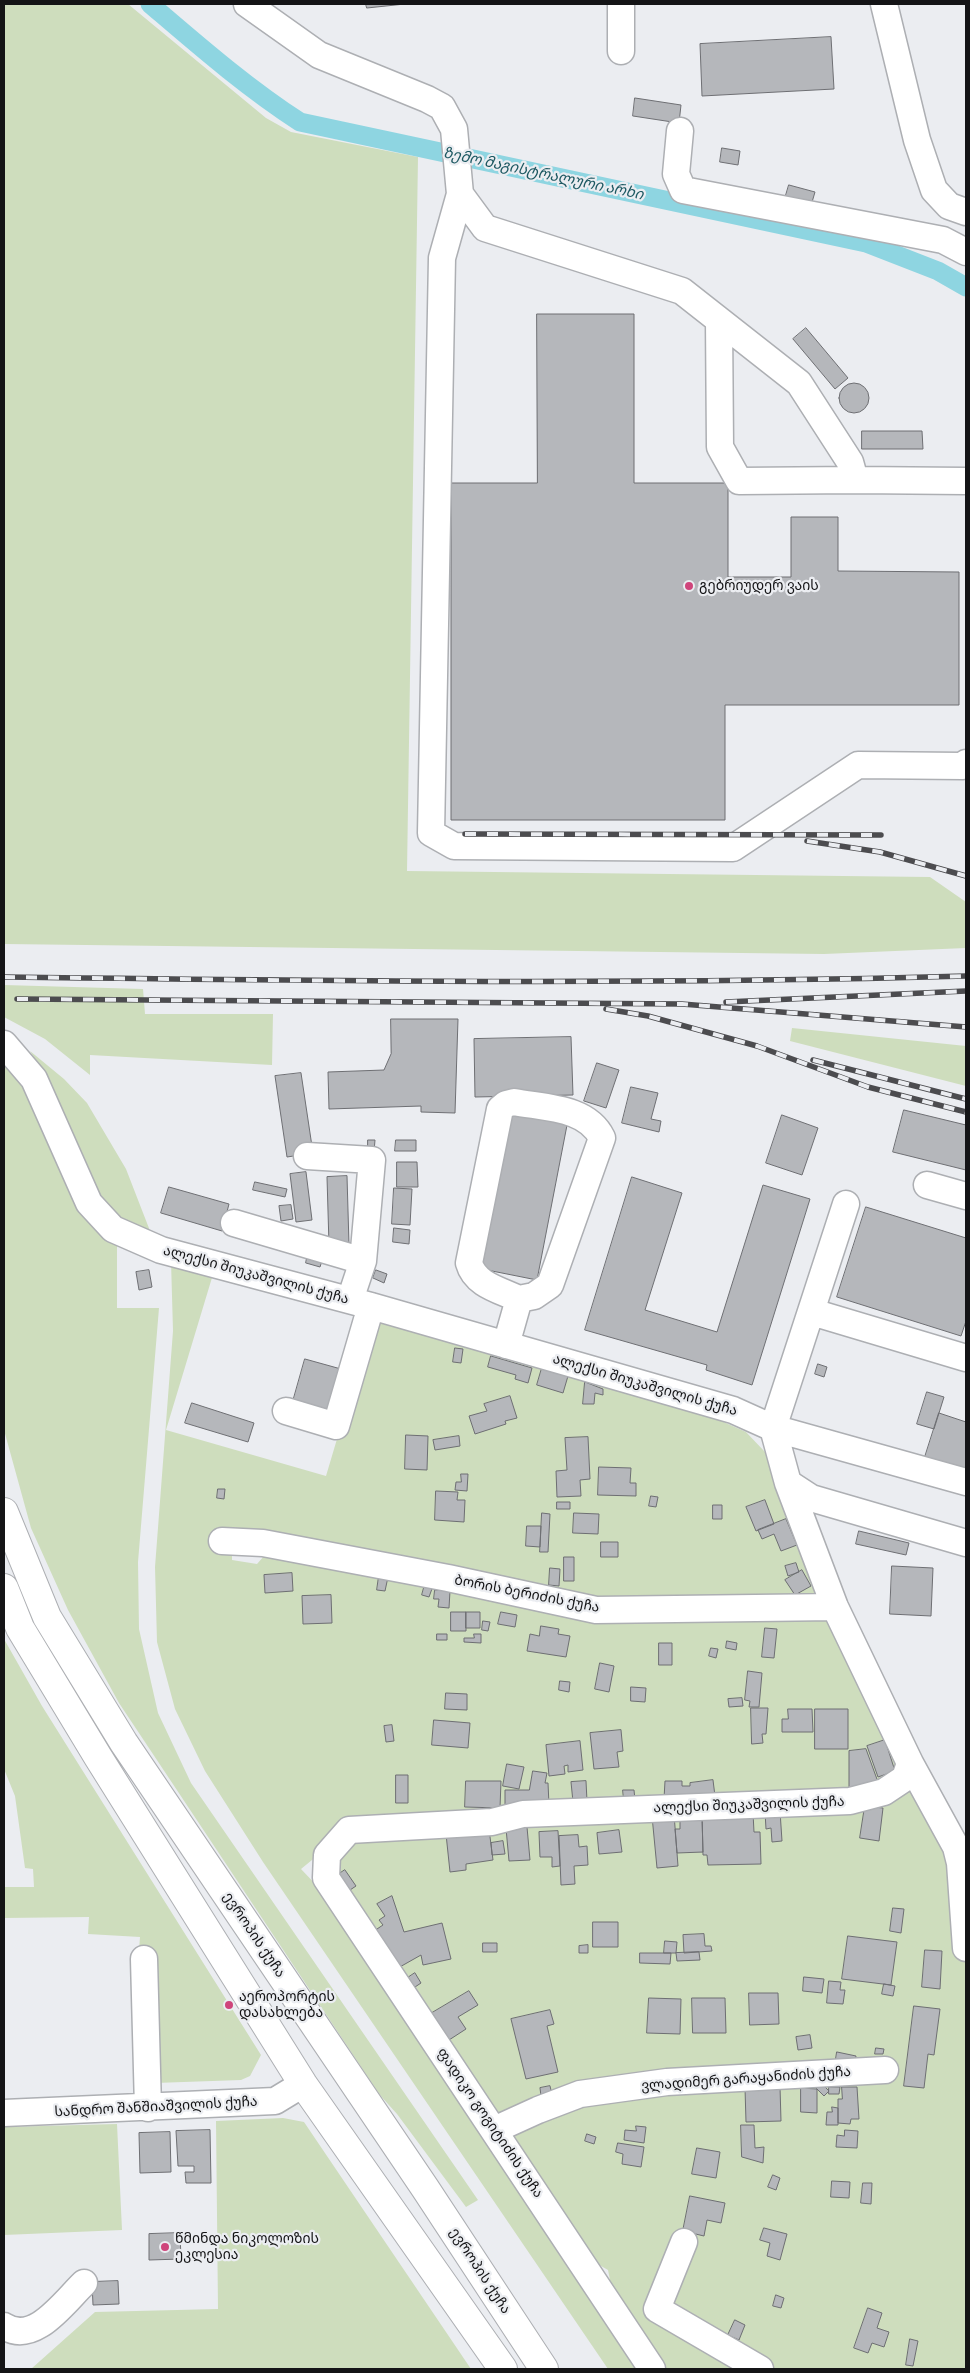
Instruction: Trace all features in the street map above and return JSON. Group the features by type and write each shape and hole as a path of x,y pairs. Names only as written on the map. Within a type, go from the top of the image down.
{"main road":[{"name":"ევროპის ქუჩა","path":"4,1512 47,1618 124,1743 425,2188 544,2369"},
{"path":"4,1588 20,1628 88,1741 303,2084 503,2369"}],"street":[{"path":"247,4 319,55 427,99 442,107 454,129 460,194 442,258 431,833 454,846 733,848 858,765 963,766 966,764"},
{"path":"621,4 621,51"},
{"path":"884,4 917,140 934,190 949,206 966,212"},
{"path":"680,132 676,174 683,190 943,240 966,252"},
{"path":"460,194 485,228 682,292 799,383 850,462 855,480"},
{"path":"719,321 720,447 739,481 966,481"},
{"name":"ალექსი შიუკაშვილის ქუჩა","path":"4,1044 34,1079 89,1203 113,1229 162,1250 506,1344 733,1410 773,1428 966,1482"},
{"path":"514,1102 577,1114 596,1126 602,1138 550,1285 534,1296 518,1299 478,1280 471,1272 468,1263 500,1109 506,1104 514,1102"},
{"path":"286,1411 336,1426 361,1303 372,1160 307,1156"},
{"path":"927,1185 966,1196"},
{"path":"846,1204 773,1428 788,1483 835,1607 910,1762 956,1847 960,1863 966,1948"},
{"path":"234,1223 363,1260"},
{"path":"506,1344 518,1299"},
{"path":"812,1312 966,1358"},
{"path":"788,1483 811,1498 966,1543"},
{"name":"ბორის ბერიძის ქუჩა","path":"222,1541 263,1543 448,1578 596,1610 835,1607"},
{"name":"ალექსი შიუკაშვილის ქუჩა","path":"326,1878 327,1855 349,1830 492,1822 523,1814 850,1801 884,1792 905,1778 910,1762"},
{"name":"ფადიკო გოგიტიძის ქუჩა","path":"326,1878 652,2369"},
{"path":"144,1958 148,2108"},
{"name":"ვლადიმერ გარაყანიძის ქუჩა","path":"494,2130 580,2094 667,2082 884,2070"},
{"name":"სანდრო შანშიაშვილის ქუჩა","path":"4,2113 275,2101 303,2084"},
{"path":"684,2242 658,2310 760,2369"},
{"path":"4,2326 9,2329 26,2332 38,2327 84,2283"}],"green space":[{"path":"4,4 128,4 266,118 291,132 418,157 407,871 930,877 966,902 966,948 824,954 4,944"},
{"path":"4,985 143,989 145,1014 273,1014 272,1065 90,1055 90,1075 45,1039 4,1017"},
{"path":"792,1028 966,1046 966,1086 790,1041"},
{"path":"30,1051 64,1079 87,1103 126,1169 152,1236 113,1213 95,1188 50,1084"},
{"path":"4,1056 32,1088 117,1241 117,1308 159,1308 138,1562 139,1629 158,1713 191,1783 478,2200 466,2207 397,2114 379,2094 119,1703 68,1610 31,1528 4,1430"},
{"path":"171,1261 214,1271 166,1430 326,1476 373,1318 672,1399 746,1432 765,1452 817,1573 821,1589 800,1603 600,1605 232,1527 232,1560 257,1564 264,1556 596,1618 833,1620 902,1762 866,1793 439,1820 323,1851 301,1869 320,1889 645,2369 608,2369 263,1862 205,1771 175,1709 157,1642 155,1567 173,1331"},
{"path":"4,1639 42,1706 261,2055 250,2076 241,2080 155,2083 139,1950 140,1937 88,1934 89,1917 4,1918 4,1887 34,1887 33,1869 25,1868 15,1796 4,1769"},
{"path":"931,1778 966,1836 966,2369 663,2369 612,2290 608,2270 594,2262 509,2139 523,2120 672,2077 502,2121 330,1872 359,1838 642,1814"},
{"path":"283,2118 304,2122 471,2369 31,2369 95,2312 218,2309 216,2121"},
{"path":"117,2124 122,2230 4,2235 4,2127"}],"building":[{"path":"366,4 405,4 367,8"},
{"path":"831,37 834,89 702,96 700,44"},
{"path":"635,98 681,105 679,123 633,116"},
{"path":"722,148 740,151 738,165 720,162"},
{"path":"789,185 815,192 810,209 784,202"},
{"path":"537,314 634,314 634,483 728,483 728,577 791,577 791,517 838,517 838,571 959,572 959,705 725,705 725,820 451,820 451,483 537,483"},
{"path":"806,328 848,378 835,389 793,339"},
{"path":"854,383 865,387 869,398 865,409 854,413 843,409 839,398 843,387"},
{"path":"862,431 922,431 923,449 862,449"},
{"path":"391,1019 458,1019 455,1113 421,1112 421,1106 329,1109 328,1072 384,1070 391,1054"},
{"path":"571,1037 573,1095 475,1097 474,1039"},
{"path":"597,1063 619,1070 606,1108 584,1101"},
{"path":"301,1073 313,1153 287,1157 275,1076"},
{"path":"631,1087 658,1093 651,1119 661,1121 659,1132 622,1123"},
{"path":"513,1109 568,1120 537,1280 482,1269"},
{"path":"904,1110 966,1125 966,1170 893,1152"},
{"path":"782,1115 818,1128 802,1175 766,1163"},
{"path":"368,1140 375,1140 374,1152 368,1152"},
{"path":"396,1140 416,1140 416,1151 395,1151"},
{"path":"397,1162 417,1162 418,1187 397,1187"},
{"path":"306,1172 312,1220 296,1222 290,1174"},
{"path":"347,1176 349,1245 329,1245 327,1177"},
{"path":"632,1177 682,1193 645,1310 717,1332 763,1185 810,1199 752,1385 706,1370 707,1365 585,1330"},
{"path":"255,1182 287,1189 285,1197 253,1190"},
{"path":"169,1187 229,1204 222,1231 161,1213"},
{"path":"394,1188 412,1189 410,1225 392,1224"},
{"path":"291,1205 293,1219 281,1221 279,1206"},
{"path":"866,1207 966,1238 966,1321 961,1336 837,1297"},
{"path":"394,1228 410,1230 409,1244 393,1242"},
{"path":"308,1253 323,1258 320,1267 306,1263"},
{"path":"149,1270 152,1287 139,1290 136,1272"},
{"path":"376,1270 387,1274 384,1283 373,1278"},
{"path":"455,1348 463,1349 461,1363 453,1362"},
{"path":"491,1356 532,1368 528,1383 515,1379 516,1375 488,1367"},
{"path":"305,1359 341,1369 327,1415 292,1405"},
{"path":"818,1364 827,1367 824,1377 815,1374"},
{"path":"542,1368 568,1376 563,1393 537,1385"},
{"path":"585,1382 603,1389 603,1395 595,1393 594,1404 583,1404"},
{"path":"927,1392 944,1397 934,1429 917,1424"},
{"path":"510,1396 517,1418 505,1421 506,1424 475,1434 469,1416 487,1411 484,1404"},
{"path":"192,1403 254,1423 248,1442 185,1423"},
{"path":"939,1413 966,1422 966,1470 925,1457"},
{"path":"406,1435 428,1436 427,1470 405,1469"},
{"path":"459,1436 460,1446 435,1450 433,1440"},
{"path":"588,1437 590,1479 580,1480 581,1496 557,1497 556,1471 567,1470 565,1438"},
{"path":"599,1467 631,1468 630,1483 636,1483 636,1496 598,1495"},
{"path":"461,1474 468,1474 467,1491 455,1490 456,1482 461,1482"},
{"path":"218,1489 225,1489 224,1499 217,1498"},
{"path":"436,1491 458,1492 457,1500 465,1500 464,1522 435,1520"},
{"path":"651,1496 658,1497 656,1507 649,1506"},
{"path":"765,1500 774,1524 756,1531 746,1507"},
{"path":"557,1502 570,1502 570,1509 557,1509"},
{"path":"713,1505 722,1505 722,1519 713,1519"},
{"path":"542,1513 550,1514 548,1552 540,1552"},
{"path":"574,1513 599,1514 598,1534 573,1533"},
{"path":"786,1519 797,1545 781,1551 774,1534 762,1539 758,1530"},
{"path":"527,1526 541,1526 540,1547 526,1546"},
{"path":"859,1531 909,1543 906,1555 856,1544"},
{"path":"601,1542 618,1542 618,1557 601,1557"},
{"path":"564,1557 574,1557 574,1581 564,1581"},
{"path":"796,1563 799,1572 788,1576 785,1566"},
{"path":"892,1566 933,1568 931,1616 890,1614"},
{"path":"550,1568 560,1569 559,1586 549,1585"},
{"path":"802,1570 811,1586 795,1595 785,1580"},
{"path":"292,1573 293,1591 265,1593 264,1575"},
{"path":"379,1576 388,1577 385,1591 377,1590"},
{"path":"425,1584 433,1586 429,1597 422,1595"},
{"path":"435,1590 450,1591 449,1608 438,1607 439,1599 434,1599"},
{"path":"331,1595 332,1623 303,1624 302,1596"},
{"path":"451,1612 466,1612 466,1631 451,1631"},
{"path":"466,1612 480,1612 480,1628 466,1628"},
{"path":"501,1612 517,1615 515,1627 498,1624"},
{"path":"483,1621 490,1622 488,1631 482,1630"},
{"path":"541,1626 559,1629 558,1634 570,1636 566,1657 527,1651 530,1634 539,1636"},
{"path":"765,1628 777,1629 774,1658 762,1657"},
{"path":"437,1634 447,1634 447,1640 437,1640"},
{"path":"474,1634 481,1634 481,1643 464,1642 464,1638 474,1638"},
{"path":"727,1641 737,1643 736,1650 726,1648"},
{"path":"659,1643 672,1643 672,1665 659,1665"},
{"path":"711,1648 718,1649 716,1658 709,1656"},
{"path":"600,1663 614,1666 609,1692 595,1689"},
{"path":"748,1671 762,1673 759,1707 749,1707 750,1701 745,1700"},
{"path":"560,1681 570,1682 569,1692 559,1690"},
{"path":"631,1687 646,1688 645,1702 631,1701"},
{"path":"446,1693 467,1694 467,1710 445,1709"},
{"path":"742,1698 743,1706 729,1707 728,1699"},
{"path":"751,1708 768,1708 766,1734 762,1734 763,1743 752,1744"},
{"path":"788,1709 812,1709 813,1732 782,1732 782,1719 788,1719"},
{"path":"815,1709 848,1709 848,1749 815,1749"},
{"path":"434,1720 470,1723 468,1748 432,1745"},
{"path":"392,1725 394,1741 386,1742 384,1726"},
{"path":"621,1730 623,1751 617,1752 619,1767 594,1769 590,1733"},
{"path":"885,1740 895,1771 878,1777 867,1746"},
{"path":"580,1741 583,1770 568,1772 568,1765 564,1766 565,1774 549,1776 546,1745"},
{"path":"866,1749 878,1782 849,1790 849,1751"},
{"path":"507,1764 524,1767 519,1789 503,1786"},
{"path":"533,1771 547,1773 545,1783 548,1783 549,1805 505,1806 505,1790 529,1790"},
{"path":"396,1775 408,1775 408,1803 396,1803"},
{"path":"713,1780 715,1796 664,1799 665,1781 682,1781 682,1786 690,1786 690,1783"},
{"path":"466,1781 501,1781 500,1808 465,1807"},
{"path":"586,1781 587,1801 573,1802 571,1782"},
{"path":"623,1790 634,1790 635,1800 624,1800"},
{"path":"865,1806 883,1808 879,1841 860,1838"},
{"path":"780,1811 782,1841 772,1842 771,1828 766,1829 765,1812"},
{"path":"753,1813 754,1832 760,1832 761,1864 708,1865 707,1855 703,1855 702,1815"},
{"path":"674,1814 678,1866 657,1868 652,1816"},
{"path":"702,1815 703,1852 677,1853 675,1829 680,1829 680,1816"},
{"path":"527,1827 530,1860 509,1861 506,1828"},
{"path":"489,1829 493,1860 466,1864 466,1870 450,1872 446,1834"},
{"path":"619,1830 622,1852 599,1854 597,1833"},
{"path":"558,1831 560,1866 552,1867 552,1857 540,1857 539,1832"},
{"path":"578,1835 579,1847 587,1846 588,1865 574,1866 575,1884 561,1885 559,1836"},
{"path":"503,1841 505,1854 492,1855 491,1843"},
{"path":"345,1870 356,1886 347,1892 336,1876"},
{"path":"392,1896 404,1932 442,1923 451,1959 423,1965 421,1955 398,1968 374,1931 383,1925 379,1920 385,1916 377,1904"},
{"path":"893,1908 904,1909 901,1933 890,1931"},
{"path":"593,1922 618,1922 618,1947 593,1947"},
{"path":"704,1934 705,1946 711,1946 712,1951 684,1953 683,1935"},
{"path":"848,1936 897,1942 891,1985 842,1979"},
{"path":"665,1941 677,1942 676,1953 664,1953"},
{"path":"483,1943 497,1943 497,1952 483,1952"},
{"path":"588,1945 588,1953 579,1953 579,1946"},
{"path":"925,1950 942,1951 940,1989 922,1987"},
{"path":"699,1952 700,1960 677,1961 676,1953"},
{"path":"640,1953 671,1953 670,1964 640,1963"},
{"path":"415,1973 421,1983 412,1989 406,1979"},
{"path":"804,1977 824,1979 822,1993 803,1991"},
{"path":"829,1981 841,1982 840,1990 845,1990 843,2004 827,2003"},
{"path":"884,1984 895,1986 893,1996 882,1994"},
{"path":"469,1991 478,2005 458,2017 466,2029 449,2040 432,2013"},
{"path":"749,1993 778,1993 779,2024 750,2025"},
{"path":"649,1998 681,1999 680,2034 647,2033"},
{"path":"692,1998 725,1998 726,2033 693,2033"},
{"path":"914,2006 940,2009 934,2055 928,2054 924,2088 904,2086"},
{"path":"550,2010 554,2024 547,2026 558,2072 526,2079 511,2019"},
{"path":"810,2035 812,2048 798,2050 796,2037"},
{"path":"876,2048 884,2049 883,2054 875,2054"},
{"path":"837,2052 856,2056 854,2069 835,2065"},
{"path":"818,2080 829,2091 824,2096 813,2085"},
{"path":"550,2086 552,2094 541,2096 540,2088"},
{"path":"780,2087 781,2121 746,2122 745,2088"},
{"path":"829,2087 840,2087 839,2094 829,2094"},
{"path":"842,2087 857,2087 859,2119 851,2119 850,2124 838,2123 838,2099 842,2099"},
{"path":"801,2088 817,2089 817,2113 801,2112"},
{"path":"832,2107 838,2108 838,2125 826,2125 827,2112 832,2112"},
{"path":"741,2125 754,2125 755,2148 764,2147 763,2163 742,2157"},
{"path":"636,2126 646,2127 644,2143 624,2140 625,2130 636,2131"},
{"path":"210,2130 211,2183 186,2183 185,2172 194,2172 194,2166 178,2166 176,2131"},
{"path":"845,2130 858,2131 857,2148 836,2147 837,2135 844,2136"},
{"path":"170,2132 171,2172 140,2173 139,2133"},
{"path":"587,2134 596,2137 594,2144 585,2141"},
{"path":"618,2143 644,2147 641,2167 622,2164 623,2154 616,2152"},
{"path":"697,2148 720,2152 716,2178 692,2174"},
{"path":"773,2175 780,2178 776,2190 768,2187"},
{"path":"832,2181 850,2182 849,2198 831,2197"},
{"path":"863,2183 872,2183 871,2204 861,2203"},
{"path":"690,2196 725,2203 721,2223 707,2220 704,2236 683,2231"},
{"path":"764,2228 787,2234 780,2260 767,2256 770,2243 760,2240"},
{"name":"წმინდა ნიკოლოზის ეკლესია","path":"180,2233 181,2259 149,2260 149,2234"},
{"path":"118,2281 119,2304 93,2305 92,2282"},
{"path":"776,2295 784,2298 781,2308 773,2306"},
{"path":"868,2308 882,2313 877,2328 889,2332 884,2347 872,2343 868,2353 854,2348"},
{"path":"735,2320 745,2325 739,2340 728,2335"},
{"path":"910,2339 918,2341 913,2366 906,2365"}],"waterway":[{"name":"ზემო მაგისტრალური არხი","path":"150,4 241,80 300,122 866,243 938,271 966,287"}],"railway":[{"path":"465,834 881,835"},
{"path":"807,841 880,852 966,876"},
{"path":"4,977 365,981 725,981 966,976"},
{"path":"726,1002 966,991"},
{"path":"17,999 682,1004 966,1027"},
{"path":"606,1009 648,1016 757,1046 868,1087 966,1112"},
{"path":"813,1060 966,1099"}],"place":[{"name":"გებრიუდერ ვაის","path":"689,586"},
{"name":"აეროპორტის დასახლება","path":"229,2005"},
{"name":"წმინდა ნიკოლოზის ეკლესია","path":"165,2247"}]}
